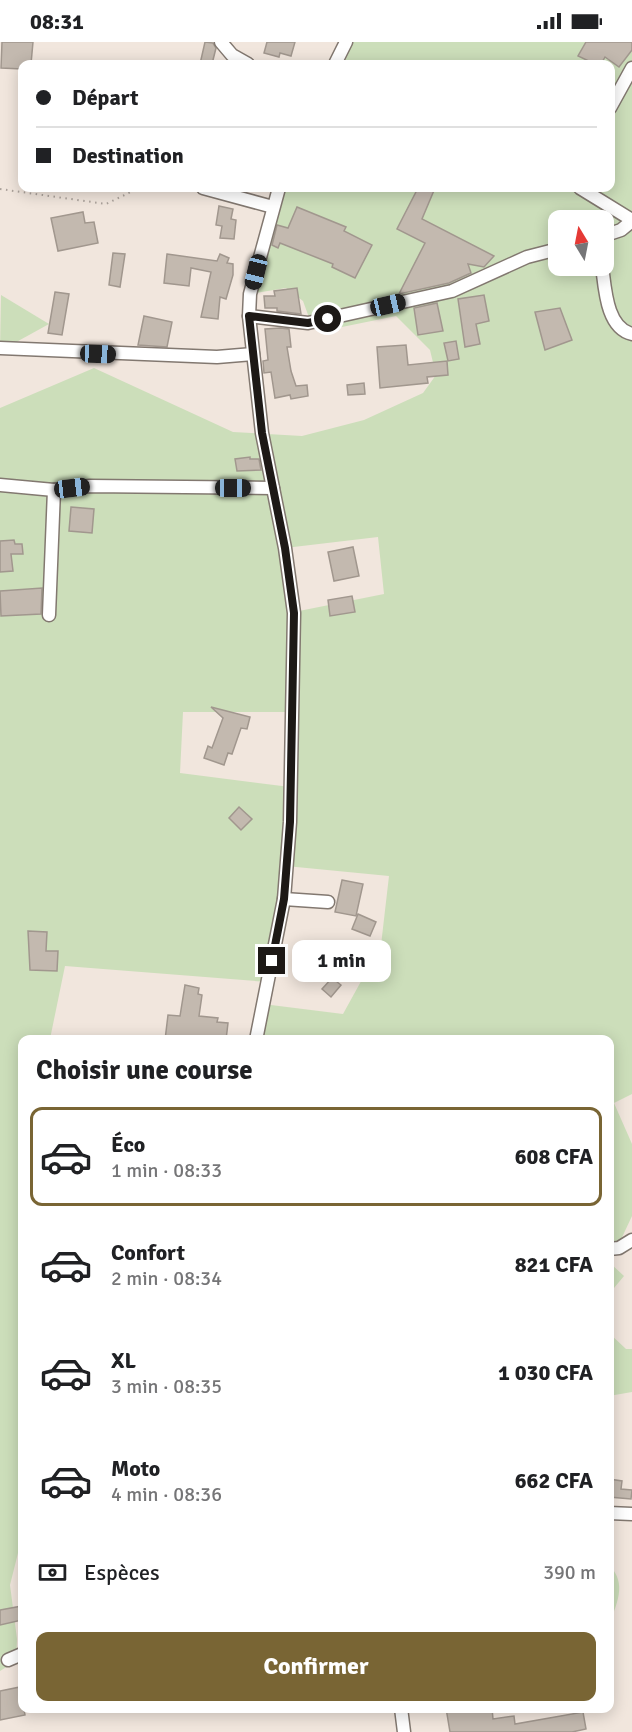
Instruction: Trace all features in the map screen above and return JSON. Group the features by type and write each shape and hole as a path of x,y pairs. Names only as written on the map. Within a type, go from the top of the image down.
{"street":[{"path":"221,42 232,55 241,60"},
{"path":"337,60 346,42"},
{"path":"615,99 632,68"},
{"path":"218,192 273,207"},
{"path":"257,1035 284,899 290,822 294,613 262,433 249,316 250,294 278,192"},
{"path":"586,192 632,220 621,230 614,232"},
{"path":"249,316 308,323 452,291 527,257 548,252"},
{"path":"603,276 607,301 616,324 632,334"},
{"path":"0,348 217,357 253,354"},
{"path":"0,485 54,490 90,486 273,488"},
{"path":"49,615 54,490"},
{"path":"284,899 328,902"},
{"path":"614,1248 632,1240"},
{"path":"614,1513 632,1514"},
{"path":"8,1660 18,1656"},
{"path":"402,1713 404,1732"}],"path":[{"path":"0,189 18,192"},
{"path":"21,192 105,204 130,192"}],"green space":[{"path":"349,42 632,42 632,1094 614,1103 614,1035 257,1035 263,1004 343,1014 381,945 389,876 286,866 268,982 65,966 51,1035 18,1035 18,1553 10,1585 17,1639 16,1661 0,1671 0,408 94,368 233,432 302,436 364,420 423,393 436,375 430,350 396,316 332,329 311,323 303,301 286,288 250,294 278,192 615,192 615,60 342,60","holes":["378,537 384,594 294,612 285,548","183,712 292,712 290,787 180,773"]},
{"path":"1,295 49,324 0,351"},
{"path":"614,1103 632,1144 632,1216 614,1254"},
{"path":"614,1267 624,1276 614,1288"},
{"path":"614,1338 626,1349 632,1349 632,1392 614,1395"},
{"path":"614,1571 619,1587 614,1611"}],"building":[{"path":"2,42 33,42 31,60 18,60 18,69 1,68"},
{"path":"205,42 213,43 216,48 213,60 201,60"},
{"path":"267,42 295,42 291,56 280,53 279,57 264,53"},
{"path":"586,42 632,42 632,50 619,67 615,64 615,60 605,57 603,60 586,60 578,56"},
{"path":"416,192 433,192 422,219 494,256 484,267 468,264 471,273 449,283 399,294 425,243 397,229"},
{"path":"219,206 233,209 231,219 236,220 234,239 220,238 222,226 216,225"},
{"path":"297,207 346,227 344,231 372,245 355,278 332,267 333,264 280,243 278,248 272,245 277,225 288,228"},
{"path":"83,212 85,223 94,222 98,243 58,251 51,218"},
{"path":"113,253 125,254 120,287 109,285"},
{"path":"167,254 217,261 220,254 229,258 227,263 233,264 233,275 226,299 220,297 218,319 201,317 211,272 191,268 189,286 164,283"},
{"path":"297,288 301,314 277,311 277,308 265,308 264,296 275,296 274,291"},
{"path":"55,292 69,294 62,335 48,333"},
{"path":"484,295 489,321 476,324 480,344 465,347 458,299"},
{"path":"437,303 443,331 418,335 414,308"},
{"path":"560,308 572,340 545,350 535,312"},
{"path":"144,316 172,322 167,347 138,345"},
{"path":"265,329 289,329 291,347 287,347 291,371 296,386 307,385 308,396 291,399 290,395 275,398 271,372 264,373 263,361 268,360"},
{"path":"456,341 459,359 448,361 444,343"},
{"path":"406,345 408,365 447,361 448,375 427,377 428,383 380,388 377,347"},
{"path":"364,383 365,394 348,395 347,385"},
{"path":"250,457 250,459 259,459 261,470 237,471 235,459"},
{"path":"71,507 94,509 92,533 69,531"},
{"path":"14,540 15,544 22,544 23,554 11,554 13,571 0,572 0,541"},
{"path":"353,547 359,576 334,581 328,552"},
{"path":"42,588 41,614 1,616 0,591"},
{"path":"352,596 355,612 330,616 328,600"},
{"path":"211,707 250,717 247,729 241,728 232,754 228,753 224,765 204,758 208,746 212,748 223,718"},
{"path":"239,807 252,819 241,830 229,818"},
{"path":"342,880 363,884 356,916 335,912"},
{"path":"358,914 376,922 370,936 352,929"},
{"path":"28,931 47,932 46,951 58,951 57,971 30,970"},
{"path":"332,978 341,985 331,997 322,989"},
{"path":"185,985 199,988 198,994 202,995 199,1016 218,1018 217,1022 228,1023 227,1035 166,1035 168,1015 180,1016"},
{"path":"614,1480 622,1481 621,1489 632,1490 631,1499 614,1497"},
{"path":"18,1607 18,1621 0,1625 0,1610"},
{"path":"18,1687 18,1713 25,1713 25,1715 0,1720 0,1691"},
{"path":"447,1713 492,1713 493,1719 514,1716 515,1724 583,1713 586,1729 572,1732 450,1732"}],"route":[{"path":"272,961 284,899 290,822 294,613 285,548 262,433 249,316 308,323 328,319"}]}
